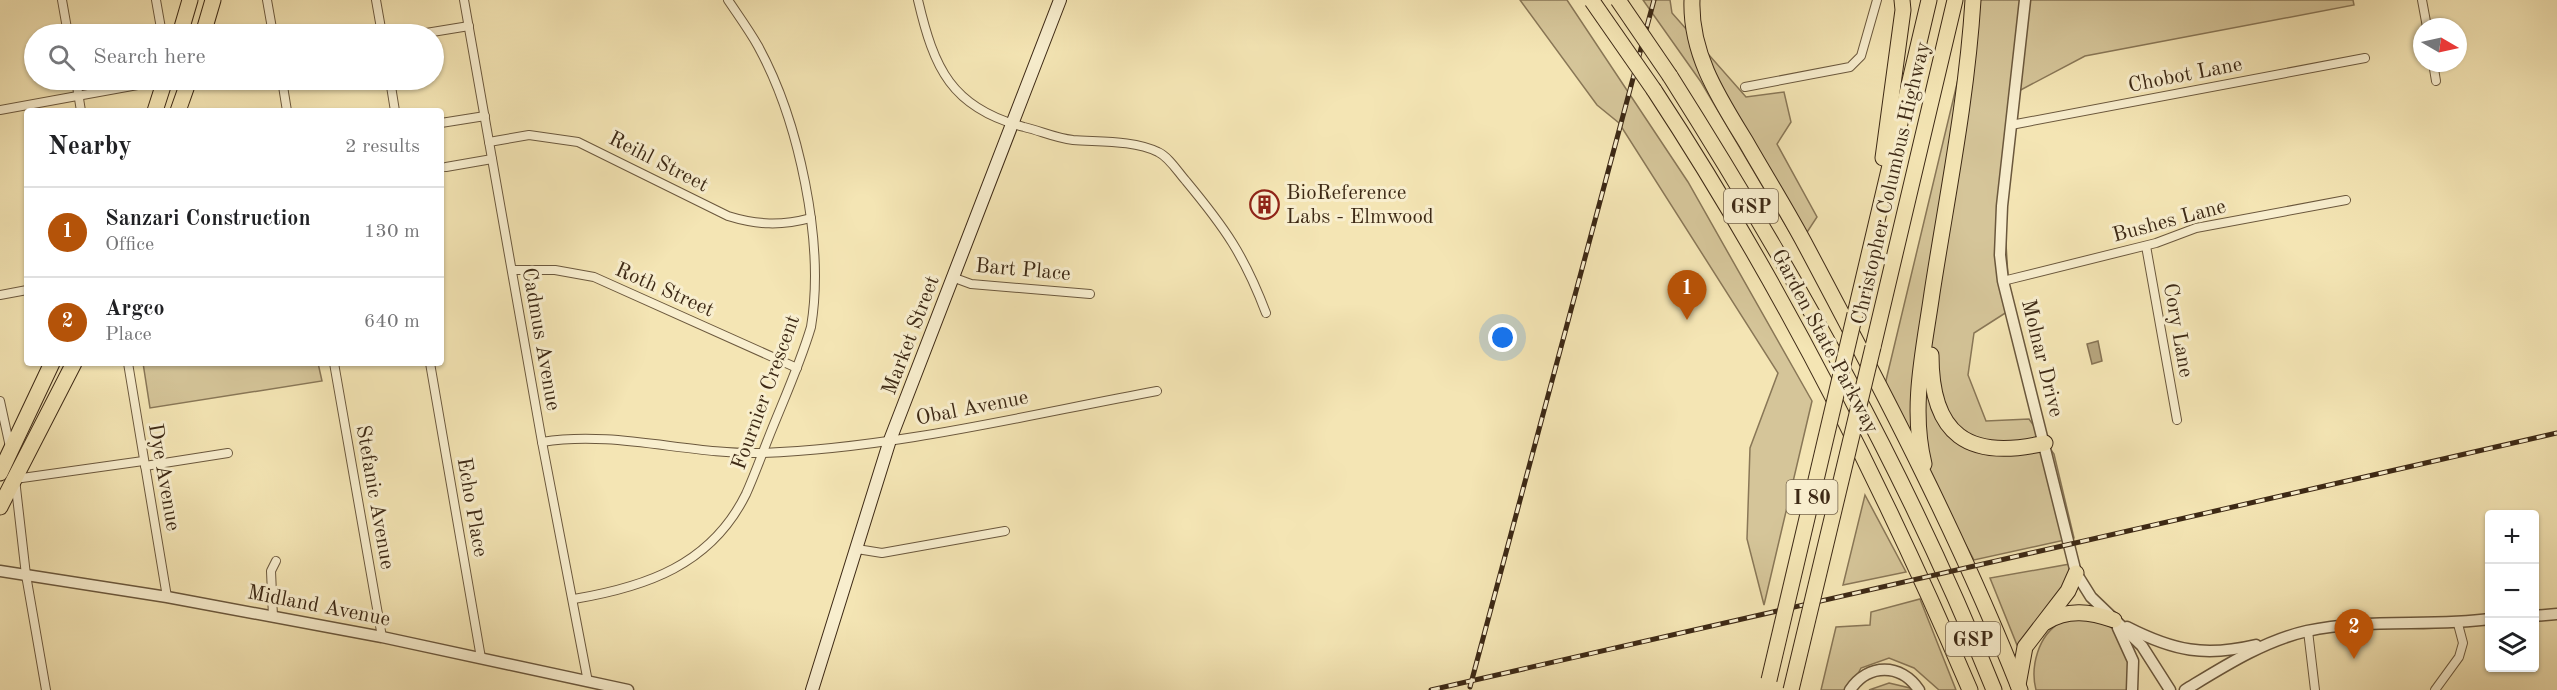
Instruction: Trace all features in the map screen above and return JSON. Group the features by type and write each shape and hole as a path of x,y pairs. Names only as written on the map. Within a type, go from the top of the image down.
{"highway":[{"path":"183,24 190,0"},
{"path":"206,24 213,0"},
{"name":"Garden State Parkway","path":"1592,0 1654,90 1740,229 1813,356 1871,469 1970,690"},
{"name":"Garden State Parkway","path":"1618,0 1670,76 1758,218 1888,453 1952,588 1994,690"},
{"path":"1692,0 1691,16 1704,68 1806,246 1962,556"},
{"path":"1876,227 1902,0"},
{"name":"Christopher Columbus Highway","path":"1767,690 1929,0"},
{"name":"Christopher Columbus Highway","path":"1791,690 1955,0"},
{"path":"1972,0 1931,344 1931,381 1935,402 1953,431 1977,444 2003,450 2044,443"},
{"path":"156,108 162,90"},
{"path":"179,108 185,90"},
{"path":"1955,144 1922,363 1917,423 1925,469 2019,688"},
{"path":"0,473 11,454 51,366"},
{"path":"0,507 72,366"},
{"path":"2019,688 2025,646 2068,591 2076,573"},
{"path":"2037,630 2063,614 2090,613 2114,620"}],"main road":[{"name":"Market Street","path":"812,690 890,440 1060,0"}],"street":[{"path":"62,0 66,24"},
{"path":"156,0 160,24"},
{"path":"267,0 271,24"},
{"path":"376,0 380,24"},
{"name":"Cadmus Avenue","path":"465,0 542,442 574,599 588,682"},
{"name":"Fournier Crescent","path":"574,599 639,586 675,569 694,557 711,542 737,508 797,368 811,327 815,301 816,259 796,150 775,87 758,47 728,0"},
{"path":"918,0 928,43 943,74 965,98 1012,124 1063,139 1117,144 1159,152 1230,236 1247,265 1266,313"},
{"path":"1745,87 1850,67 1861,56 1877,0"},
{"name":"Molnar Drive","path":"2025,0 2000,230 2003,281 2076,573 2081,585 2142,646 2170,690"},
{"path":"2422,0 2425,18"},
{"path":"444,30 469,26"},
{"name":"Chobot Lane","path":"2011,125 2365,58"},
{"path":"2434,72 2436,81"},
{"path":"78,90 81,108"},
{"path":"0,110 114,90"},
{"path":"284,90 287,108"},
{"path":"392,90 395,108"},
{"path":"444,123 485,116"},
{"name":"Reihl Street","path":"489,142 529,135 562,138 594,149 736,219 776,225 810,218"},
{"path":"446,167 492,159"},
{"name":"Bushes Lane","path":"2003,281 2146,246 2196,228 2346,200"},
{"name":"Cory Lane","path":"2146,246 2177,420"},
{"name":"Roth Street","path":"512,270 555,270 594,277 797,368"},
{"name":"Bart Place","path":"952,278 971,284 1090,294"},
{"path":"0,295 24,291"},
{"name":"Dye Avenue","path":"128,366 167,597"},
{"name":"Stefanic Avenue","path":"335,366 382,637"},
{"name":"Echo Place","path":"431,366 481,658"},
{"name":"Obal Avenue","path":"542,442 589,437 762,453 823,449 890,440 1157,391"},
{"path":"0,401 11,454"},
{"path":"46,690 26,575 15,479 228,453"},
{"path":"857,549 882,553 1005,531"},
{"path":"273,616 271,571 276,561"},
{"name":"Midland Avenue","path":"0,571 273,616 628,690"},
{"path":"2539,616 2557,614"},
{"path":"2114,620 2161,642 2195,651 2235,650 2308,631 2351,626 2458,624 2485,621"},
{"path":"2114,620 2128,644 2133,661 2132,690"},
{"path":"2435,690 2459,657 2463,643 2458,624"},
{"path":"2308,631 2315,690"},
{"path":"2185,690 2232,662 2281,639"},
{"path":"1850,690 1866,673 1878,669 1902,673 1919,690"}],"shaded area":[{"path":"1520,0 1567,0 1688,182 1812,401 1764,605 1747,539 1750,448 1778,373 1619,123 1597,105"},
{"path":"1643,0 1670,0 1672,13 1746,97 1784,92 1791,122 1777,144 1817,217 1798,246 1701,82"},
{"path":"1977,0 2353,0 2354,5 2085,56 2015,93 2003,194 2010,310 1974,333 1968,375 1986,421 2029,419 2054,454 2074,538 1974,560 1883,393"},
{"path":"2098,341 2102,361 2092,364 2087,344"},
{"path":"143,366 319,366 322,381 150,408"},
{"path":"1865,495 1906,572 1843,585"},
{"path":"2070,564 2068,587 2017,645 1990,578"},
{"path":"1920,599 1956,690 1939,690 1914,668 1889,658 1861,668 1849,690 1821,690 1836,627 1870,625 1871,612"},
{"path":"2079,617 2107,625 2119,637 2129,664 2127,690 2036,690 2035,662 2041,643 2061,622"},
{"path":"1889,683 1910,688 1911,690 1869,690"}],"railway":[{"path":"1470,687 1654,0"},
{"path":"1431,690 2557,433"}],"place":[{"name":"BioReference Labs - Elmwood","path":"1265,204"},
{"name":"Sanzari Construction","path":"1687,320"},
{"name":"Argco","path":"2354,659"}]}
